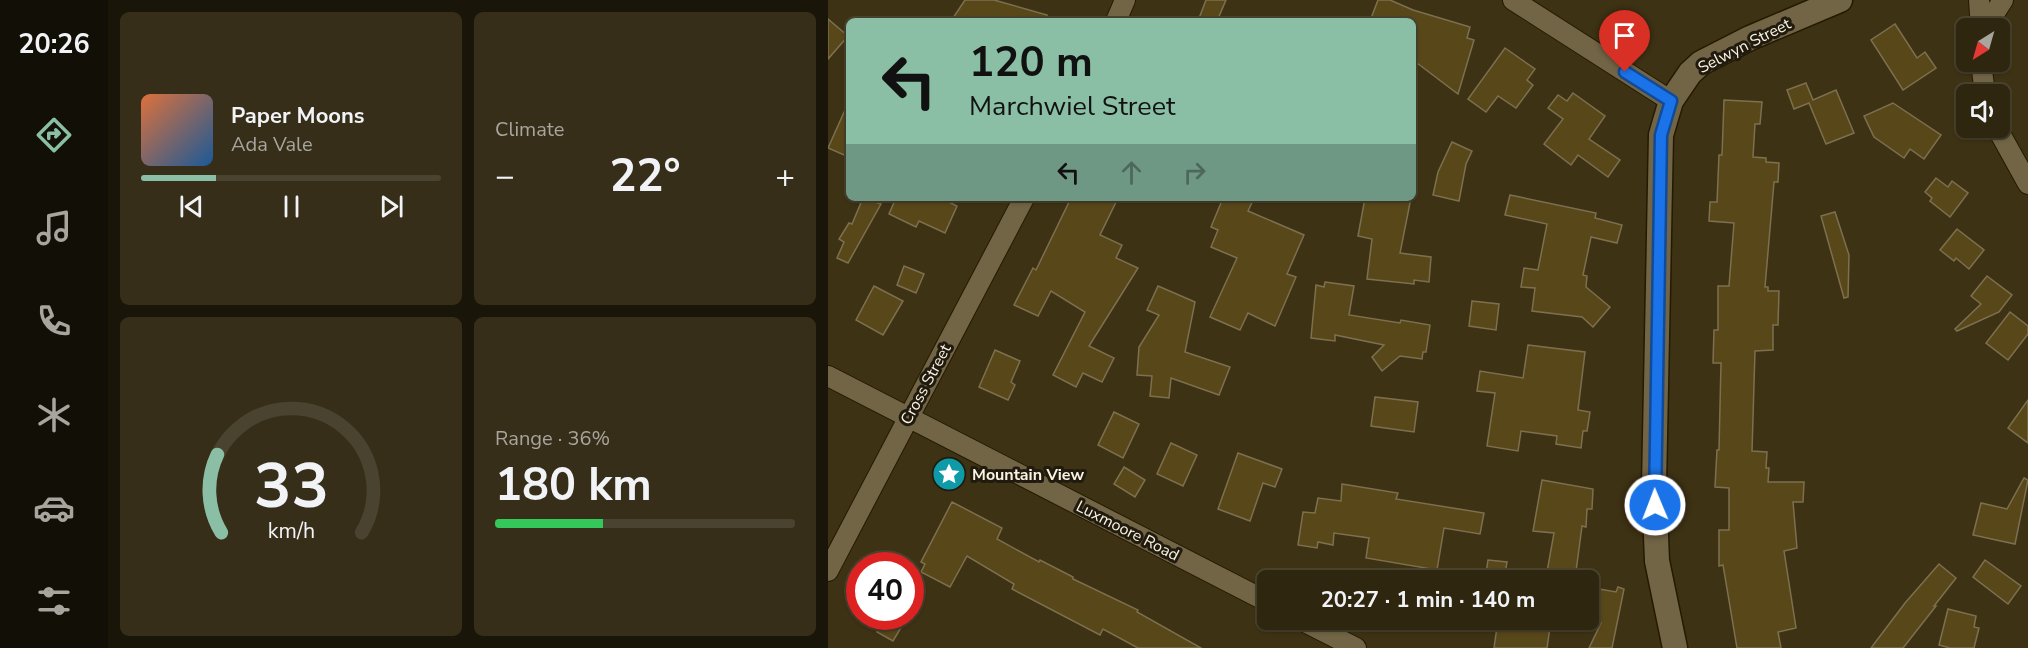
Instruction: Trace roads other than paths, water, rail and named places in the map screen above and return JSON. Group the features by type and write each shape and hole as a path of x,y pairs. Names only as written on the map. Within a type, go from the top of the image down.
{"street":[{"path":"1117,18 1125,0"},
{"path":"1513,0 1671,101"},
{"name":"Selwyn Street","path":"1676,648 1657,561 1654,486 1661,135 1671,101 1681,84 1701,63 1750,38 1840,0"},
{"path":"1979,0 1982,18"},
{"path":"1990,18 2003,0"},
{"path":"2003,138 2028,184"},
{"name":"Cross Street","path":"828,571 1022,201"},
{"name":"Luxmoore Road","path":"828,376 1257,596"},
{"path":"1321,630 1356,648"}],"place":[{"name":"Mountain View","path":"949,474"}]}
